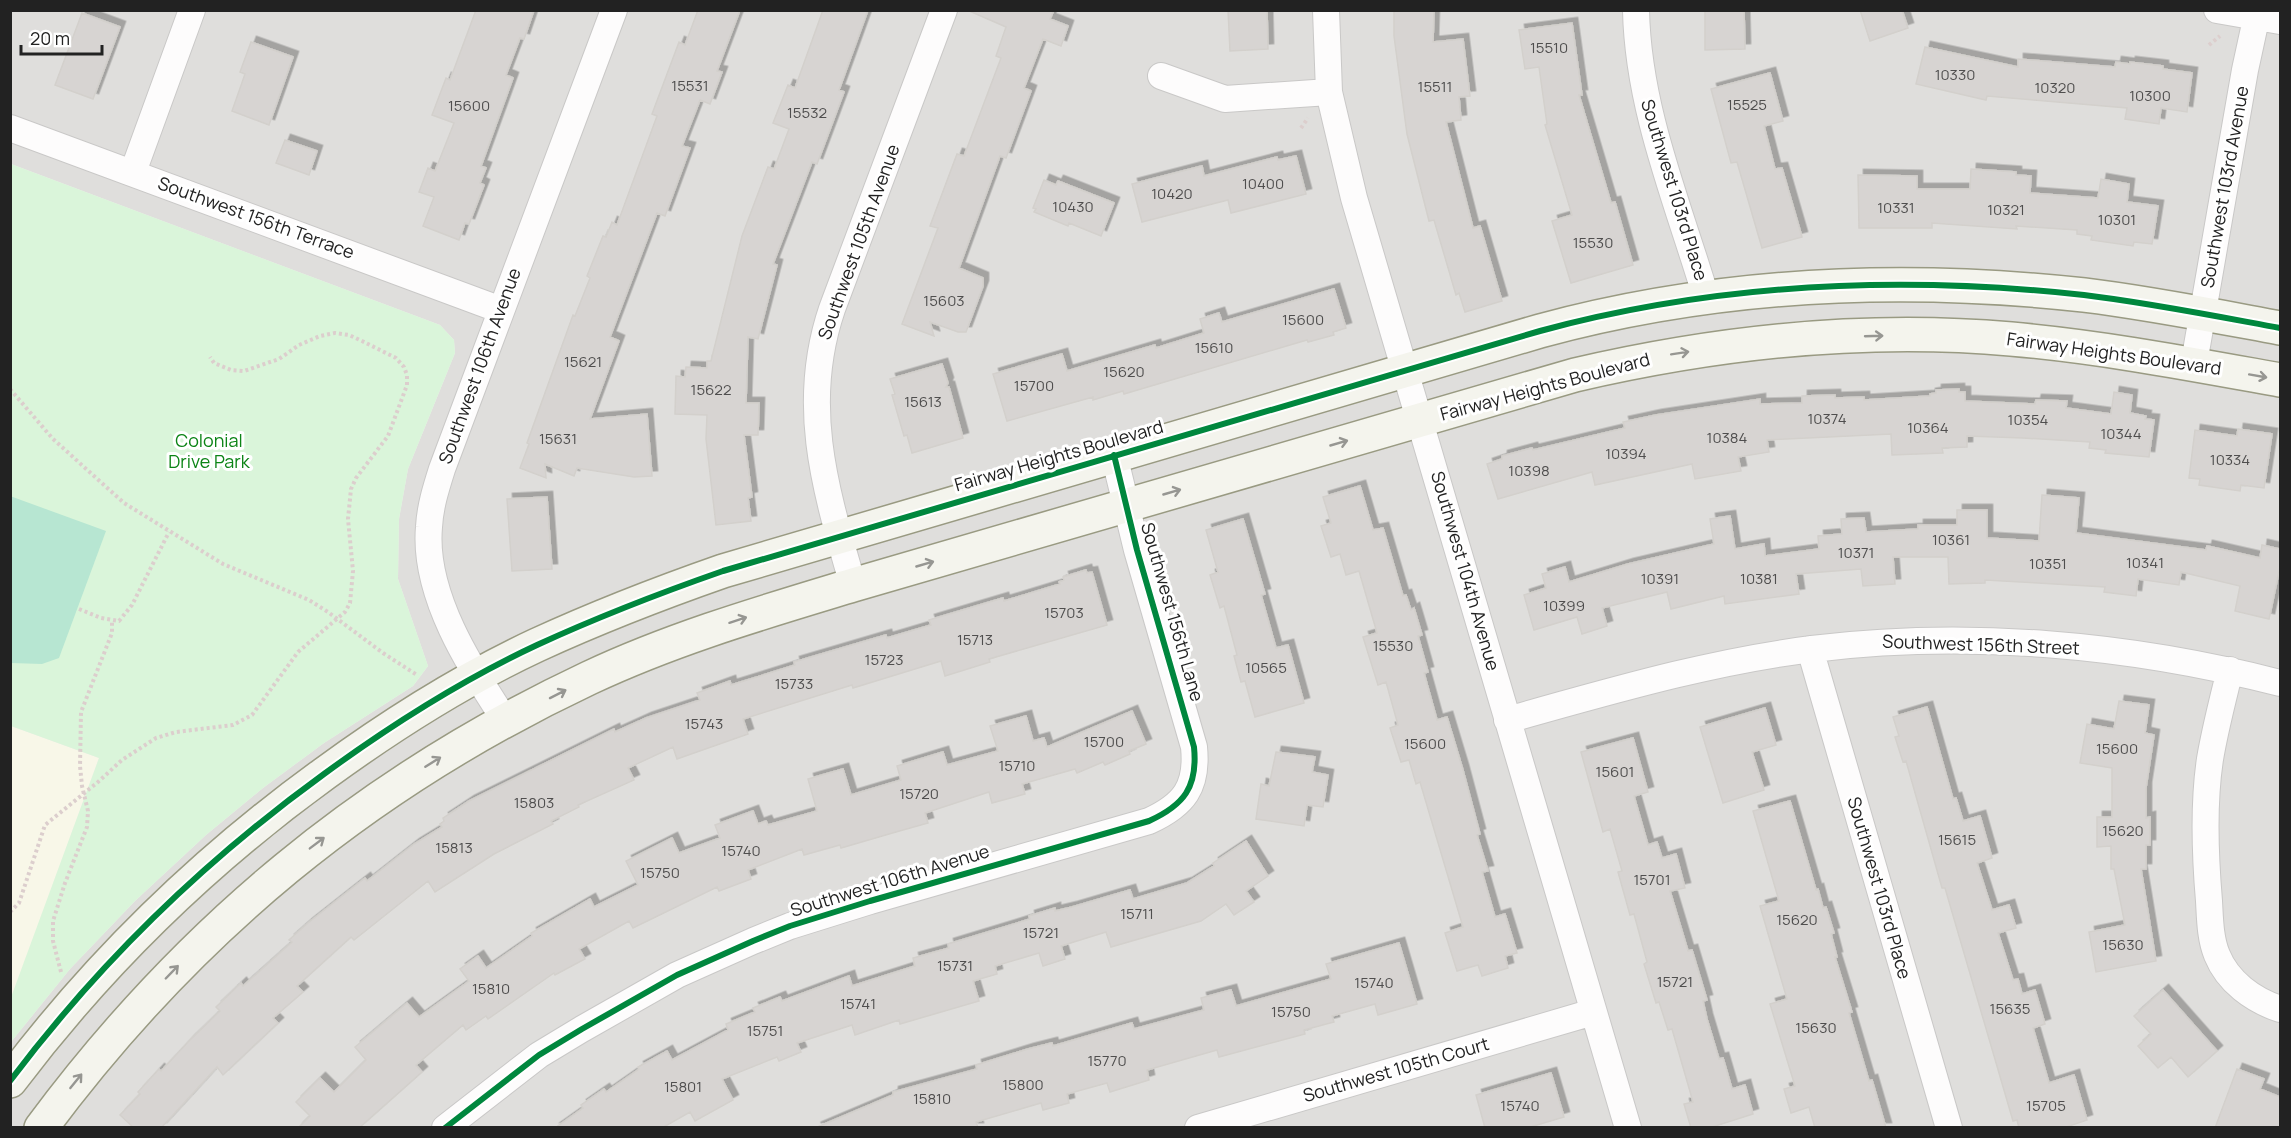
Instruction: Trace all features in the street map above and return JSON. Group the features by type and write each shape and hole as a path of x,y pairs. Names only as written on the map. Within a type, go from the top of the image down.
{"street":[{"path":"133,172 192,10"},
{"name":"Southwest 106th Avenue","path":"505,720 476,676 456,638 438,591 429,552 429,526 435,491 442,469 614,10"},
{"name":"Southwest 105th Avenue","path":"853,585 826,488 818,448 816,416 819,356 832,309 944,10"},
{"name":"Southwest 104th Avenue","path":"1326,10 1329,92 1354,198 1628,1128"},
{"name":"Southwest 103rd Place","path":"1636,10 1641,69 1650,116 1706,297"},
{"path":"2217,10 2265,16"},
{"name":"Southwest 103rd Avenue","path":"2194,363 2202,314 2265,16"},
{"path":"1161,76 1225,99 1329,92"},
{"name":"Southwest 156th Terrace","path":"10,128 501,310"},
{"name":"Fairway Heights Boulevard","path":"10,1081 92,980 145,925 214,860 291,798 357,750 427,704 536,646 631,605 723,572 1114,455 1578,321 1706,297 1793,288 1935,285 2084,295 2280,328"},
{"name":"Fairway Heights Boulevard","path":"41,1128 90,1065 154,990 195,948 261,888 384,793 505,720 590,678 666,646 734,622 853,585 1575,375 1620,364 1744,344 1813,338 1902,335 2009,339 2099,348 2280,380"},
{"name":"Southwest 156th Lane","path":"1114,455 1137,550 1191,736 1195,759 1194,777"},
{"name":"Southwest 156th Street","path":"1507,720 1657,679 1810,649 1878,642 2033,643 2147,655 2230,670 2280,683"},
{"name":"Southwest 103rd Place","path":"1810,649 1949,1128"},
{"path":"2230,670 2210,761 2206,835 2212,938 2221,963 2238,985 2261,1002 2280,1009"},
{"name":"Southwest 106th Avenue","path":"445,1128 539,1055 677,975 790,926 1149,821 1182,800 1194,777"},
{"name":"Southwest 105th Court","path":"1198,1128 1593,1012"}],"path":[{"path":"2209,45 2221,36"},
{"path":"10,912 19,903 45,825 122,760 156,738 176,732 233,725 252,715 298,652 345,612 353,592 348,519 351,489 356,478 388,436 407,385 404,367 396,358 362,341 349,335 335,333 320,336 299,345 279,359 244,371 231,370 214,363 210,357"},
{"path":"10,389 53,439 124,502 223,564 309,600 412,673 426,679"},
{"path":"79,609 112,621 119,621 132,605 169,532"},
{"path":"65,980 53,940 53,921 64,883 87,827 88,811 80,766 81,712 112,633 112,621"}],"shaded area":[{"path":"10,11 2280,11 2280,1127 11,1127 11,1042 70,969 135,901 206,835 263,788 324,743 413,686 428,666 398,579 399,519 408,469 455,353 454,340 440,325 11,164"},
{"path":"11,726 99,758 11,1000"}],"green space":[{"name":"Colonial Drive Park","path":"11,164 440,325 454,340 455,353 408,469 399,519 398,579 428,666 413,686 324,743 263,788 206,835 135,901 70,969 11,1042 10,1000 99,758 11,726"},
{"path":"10,496 106,531 59,658 42,664 11,663"}],"building":[{"path":"476,10 534,10 524,39 520,38 506,75 513,78 481,166 486,168 480,183 484,185 469,224 465,223 459,240 423,226 434,197 419,192 428,168 435,171 454,123 432,115 446,78 450,80"},
{"path":"698,10 740,10 717,71 722,72 710,104 700,100 682,146 690,148 665,216 657,213 610,337 619,341 590,419 647,414 652,476 634,477 577,468 574,476 545,464 546,478 520,468 529,444 527,443 573,315 575,316 590,278 587,276 603,236 606,237 612,222 617,225 657,116 652,114 679,42 685,45"},
{"path":"823,10 868,10 839,90 844,92 817,164 812,162 773,264 777,265 758,339 748,337 746,403 759,403 758,435 744,435 752,497 748,498 751,521 716,525 706,439 707,415 675,414 676,376 685,377 686,367 707,368 707,361 711,361 742,236 768,167 774,169 789,129 773,123 788,85 795,88"},
{"path":"967,10 1054,10 1050,19 1068,26 1061,46 1043,39 1024,88 1031,91 1006,158 1000,156 959,268 983,278 983,286 966,332 958,332 930,322 934,336 902,324 938,228 930,226 957,154 964,156 1001,58 996,56 1006,27"},
{"path":"1228,10 1267,10 1268,49 1230,51"},
{"path":"1394,10 1434,10 1433,42 1463,39 1470,96 1459,97 1461,120 1446,122 1473,228 1480,226 1502,301 1465,312 1459,293 1456,295 1434,220 1429,221 1407,134 1394,36"},
{"path":"1705,10 1744,10 1745,49 1705,50"},
{"path":"1860,10 1902,10 1908,28 1870,41"},
{"path":"82,13 120,27 93,99 55,85"},
{"path":"1572,23 1582,95 1579,95 1611,203 1615,202 1633,265 1571,283 1552,221 1572,215 1545,125 1547,124 1539,67 1525,69 1519,30"},
{"path":"251,42 293,57 269,125 232,111 245,74 240,72"},
{"path":"1925,47 2018,67 2018,59 2115,67 2116,62 2130,64 2130,62 2163,66 2163,69 2192,73 2187,112 2161,108 2159,124 2125,119 2127,108 1987,96 1986,100 1916,84"},
{"path":"1770,73 1783,121 1764,126 1775,169 1782,168 1802,237 1762,248 1737,162 1731,163 1711,89"},
{"path":"285,140 317,151 309,175 276,163"},
{"path":"1296,156 1306,194 1231,213 1228,200 1142,222 1132,184 1202,166 1204,176 1277,157 1278,160"},
{"path":"1971,169 2016,172 2016,175 2031,176 2030,193 2098,198 2101,179 2129,184 2127,202 2158,206 2152,244 2134,242 2133,246 2091,240 2092,236 2077,234 2077,230 2016,226 2017,229 1932,223 1932,228 1859,228 1858,175 1917,176 1917,189 1970,189"},
{"path":"1044,180 1056,185 1058,181 1114,203 1101,236 1034,212 1036,209 1033,208"},
{"path":"1334,289 1346,328 1333,332 1334,335 1308,342 1307,340 1124,394 1123,391 1093,400 1093,397 1007,421 993,374 1062,354 1067,371 1204,333 1200,319 1219,313 1222,322"},
{"path":"942,364 948,383 946,387 949,387 963,438 912,453 907,435 904,436 892,395 895,394 890,379"},
{"path":"1959,389 1959,392 1965,392 1965,401 2035,404 2036,400 2067,401 2066,408 2111,414 2114,392 2132,395 2130,413 2154,420 2149,457 2105,453 2106,450 2089,448 2090,442 2023,438 1967,436 1967,447 1942,448 1943,453 1892,455 1891,434 1767,440 1769,452 1738,457 1741,471 1695,479 1692,464 1595,485 1592,472 1498,499 1487,464 1502,459 1502,456 1532,448 1533,450 1625,428 1623,422 1656,415 1760,399 1760,404 1802,403 1802,396 1835,395 1835,398 1864,397 1864,400 1930,396 1936,393 1936,390"},
{"path":"2238,429 2272,434 2264,488 2241,485 2240,491 2199,485 2200,479 2189,478 2195,430 2237,436"},
{"path":"1360,486 1373,530 1383,528 1403,596 1406,595 1411,610 1414,608 1422,635 1418,636 1428,672 1424,673 1437,720 1447,717 1463,770 1480,834 1477,835 1488,871 1482,872 1495,917 1505,914 1517,953 1505,956 1508,968 1482,976 1478,965 1457,971 1445,933 1463,927 1420,782 1416,784 1409,760 1401,762 1390,728 1398,725 1386,682 1378,685 1363,637 1377,633 1359,571 1346,575 1340,554 1331,557 1321,526 1331,523 1323,497"},
{"path":"2042,495 2079,498 2076,533 2206,550 2207,546 2260,558 2262,545 2280,549 2280,567 2269,619 2235,611 2240,586 2181,572 2179,585 2138,579 2136,596 2104,592 2105,587 1985,580 1985,583 1949,584 1948,557 1893,557 1895,584 1863,586 1861,569 1796,574 1799,594 1725,604 1724,596 1671,609 1667,592 1602,608 1607,626 1582,634 1577,617 1534,630 1524,595 1546,588 1542,574 1565,567 1569,582 1628,564 1714,544 1710,519 1730,516 1735,549 1764,544 1765,556 1819,549 1818,536 1842,534 1841,519 1864,518 1866,532 1918,529 1918,525 1957,525 1957,510 1987,510 1987,538 2039,541"},
{"path":"547,497 552,569 512,571 507,499"},
{"path":"1243,519 1265,594 1261,595 1276,648 1288,645 1304,703 1255,717 1245,681 1241,682 1234,656 1237,655 1224,606 1220,608 1210,575 1218,572 1206,530"},
{"path":"1086,570 1087,573 1092,572 1107,625 989,659 990,662 945,676 941,661 853,688 852,685 743,719 748,734 677,759 673,747 628,768 634,780 578,805 579,807 551,821 553,824 494,854 435,892 428,881 354,940 351,937 297,986 303,992 273,1018 278,1023 223,1075 217,1067 161,1128 134,1128 120,1115 159,1069 161,1071 220,1011 216,1007 241,983 243,986 292,942 289,940 308,923 365,878 367,881 414,844 442,827 440,824 444,821 443,818 469,801 614,729 615,732 646,718 700,700 697,693 730,681 731,685 795,665 794,662 886,635 887,638 931,625 929,620 1060,584 1059,582 1064,580 1063,577"},
{"path":"2119,701 2149,705 2145,733 2154,735 2146,788 2146,818 2150,817 2150,845 2146,845 2146,869 2141,869 2156,961 2096,972 2089,932 2125,925 2114,869 2111,869 2111,846 2097,847 2097,817 2112,817 2112,768 2080,763 2087,724 2114,729"},
{"path":"1927,707 1953,799 1956,798 1963,821 1980,816 1992,858 1977,863 1992,910 2009,905 2016,928 1998,933 2013,980 2018,979 2022,994 2035,990 2045,1024 2033,1028 2049,1083 2074,1075 2087,1120 2063,1128 2019,1128 2017,1120 2013,1121 1906,761 1903,762 1895,737 1899,736 1893,717"},
{"path":"1765,708 1776,745 1752,752 1764,790 1723,803 1700,727"},
{"path":"1132,711 1146,744 1129,751 1130,754 1105,765 1103,762 1077,773 1075,769 1022,784 1025,794 992,803 989,792 925,813 928,823 841,848 840,845 804,855 802,849 748,870 751,879 719,891 717,887 633,928 629,921 579,949 585,959 555,975 554,973 488,1019 486,1016 466,1030 463,1025 416,1065 422,1072 359,1128 298,1128 310,1116 296,1102 320,1078 334,1092 366,1060 355,1047 407,1003 419,1017 469,981 460,969 478,956 486,968 532,936 531,933 590,899 594,907 638,885 626,861 672,838 679,853 720,838 715,825 753,811 758,824 766,821 768,825 817,811 808,779 843,769 851,795 901,780 897,766 943,752 947,765 998,751 990,726 1026,716 1033,741 1044,738 1047,747"},
{"path":"1633,738 1648,792 1634,796 1648,845 1657,842 1662,858 1676,854 1685,888 1670,891 1688,951 1692,950 1707,1000 1703,1001 1707,1019 1719,1059 1723,1058 1732,1089 1745,1085 1753,1114 1709,1128 1691,1128 1684,1104 1693,1102 1672,1029 1668,1030 1659,1002 1656,1003 1644,964 1647,962 1634,914 1630,915 1618,872 1622,871 1610,829 1603,832 1581,752"},
{"path":"1276,752 1315,757 1312,772 1328,775 1323,807 1307,805 1304,826 1256,819 1261,784 1269,786"},
{"path":"1790,801 1816,890 1818,889 1823,908 1826,907 1834,933 1831,934 1837,957 1835,957 1852,1012 1849,1013 1886,1128 1815,1128 1809,1107 1791,1113 1784,1089 1795,1086 1770,1004 1787,999 1760,906 1779,901 1753,811"},
{"path":"1246,841 1268,876 1246,891 1254,902 1234,915 1226,904 1201,921 1111,947 1106,932 1061,946 1065,959 1043,966 1039,953 995,966 997,974 973,981 979,1001 900,1024 899,1020 855,1035 852,1025 797,1043 801,1052 779,1061 777,1057 722,1079 733,1100 695,1121 690,1112 662,1128 555,1128 583,1108 581,1105 604,1089 606,1092 639,1069 638,1067 667,1051 672,1060 728,1030 726,1024 755,1012 753,1008 780,997 782,1001 849,976 852,986 915,966 913,958 949,948 948,944 1030,919 1029,916 1055,908 1055,911 1130,890 1133,899 1187,883 1214,866 1213,863"},
{"path":"1399,943 1417,1004 1378,1015 1375,1004 1332,1016 1334,1022 1304,1030 1305,1034 1219,1057 1217,1050 1147,1070 1149,1080 1110,1092 1107,1083 1067,1094 1069,1103 1043,1110 1041,1103 976,1122 978,1128 815,1128 893,1095 893,1092 977,1069 976,1065 1028,1049 1052,1043 1053,1046 1132,1023 1134,1029 1204,1010 1201,998 1231,990 1236,1006 1331,979 1326,964"},
{"path":"2163,990 2217,1051 2188,1077 2171,1057 2158,1068 2138,1046 2151,1034 2134,1016"},
{"path":"2237,1069 2264,1079 2260,1089 2280,1097 2280,1128 2215,1128"},
{"path":"1551,1073 1564,1117 1527,1128 1485,1128 1476,1095"}],"cycle path":[{"path":"10,1081 80,995 155,916 237,842 349,756 428,704 509,659 606,615 723,571 1540,331 1674,302 1742,293 1810,288 1947,285 2084,295 2280,328"},
{"path":"445,1128 539,1055 677,975 753,941 790,926 870,901 1149,821 1180,801 1191,784 1194,773 1194,747 1137,550 1114,455"}]}
